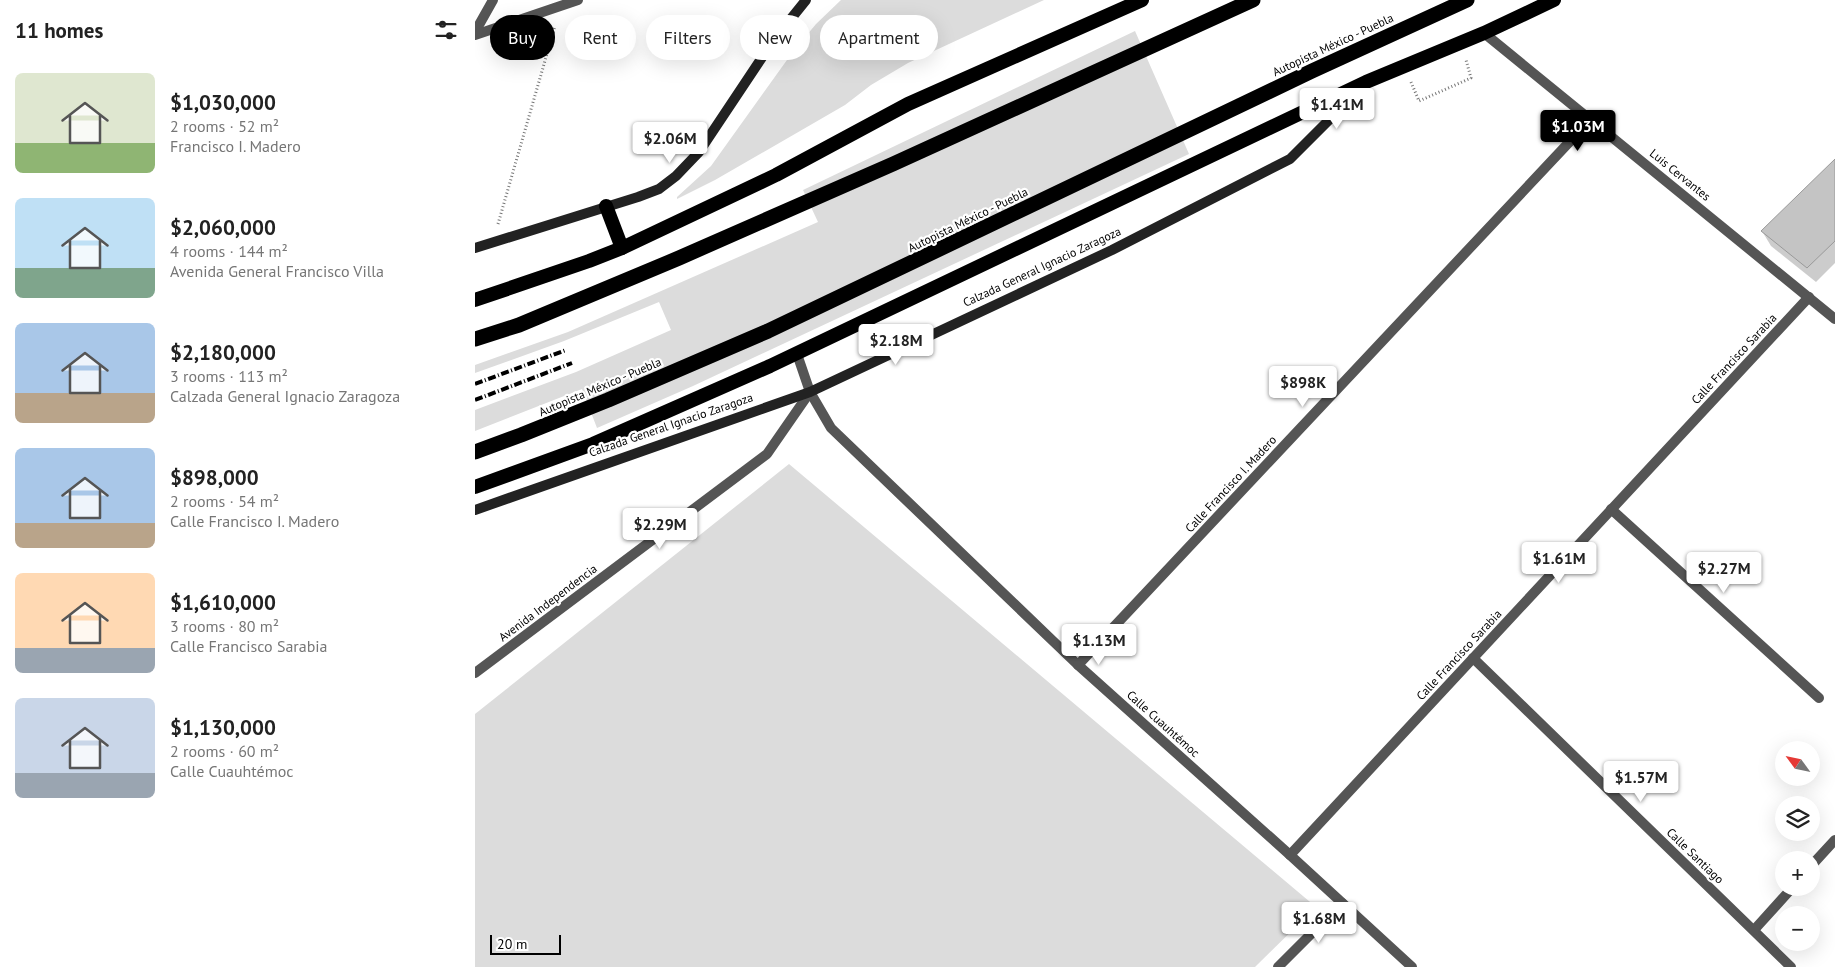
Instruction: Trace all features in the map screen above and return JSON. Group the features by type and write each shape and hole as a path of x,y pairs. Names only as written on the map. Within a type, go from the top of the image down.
{"highway":[{"path":"475,300 622,248 776,175 908,104 1142,0"},
{"path":"475,339 519,325 679,258 893,164 1253,0"},
{"name":"Autopista México - Puebla","path":"475,452 608,400 768,331 1312,71 1467,0"},
{"name":"Calzada General Ignacio Zaragoza","path":"475,486 593,444 797,354 1366,82 1484,33 1554,0"},
{"path":"606,206 622,248"}],"main road":[{"path":"475,248 659,189 676,176 699,152 773,41 806,0"},
{"name":"Calzada General Ignacio Zaragoza","path":"475,510 810,392 1121,246 1290,159 1366,82"}],"street":[{"path":"475,33 493,0"},
{"path":"475,33 578,0"},
{"name":"Luis Cervantes","path":"1484,33 1835,319"},
{"name":"Calle Francisco I. Madero","path":"1079,665 1591,119"},
{"name":"Calle Francisco Sarabia","path":"1290,855 1809,297"},
{"name":"Calle Cuauhtémoc","path":"797,354 810,392 831,428 1079,665 1412,967"},
{"name":"Avenida Independencia","path":"475,674 767,454 810,392"},
{"path":"1611,509 1819,698"},
{"name":"Calle Santiago","path":"1473,658 1791,967"},
{"path":"1820,856 1835,840"},
{"path":"1753,930 1785,896"},
{"path":"1278,967 1342,903"}],"path":[{"path":"498,226 557,19"},
{"path":"1419,101 1471,78"}],"shaded area":[{"path":"841,0 1044,0 938,49 938,15 825,15"},
{"path":"820,20 820,60 914,60 871,85 845,105 715,180 677,199 711,166 787,60 810,60 810,31"},
{"path":"1135,31 1189,154 693,386 597,428 582,389 475,431 475,410 576,372 671,330 659,302 564,341 475,373 475,365 568,332 818,222 803,190"},
{"path":"789,464 1316,907 1255,967 475,967 475,714"}],"building":[{"path":"1835,159 1835,241 1807,268 1761,231"}],"railway":[{"path":"475,384 566,350"},
{"path":"475,400 572,363"}]}
